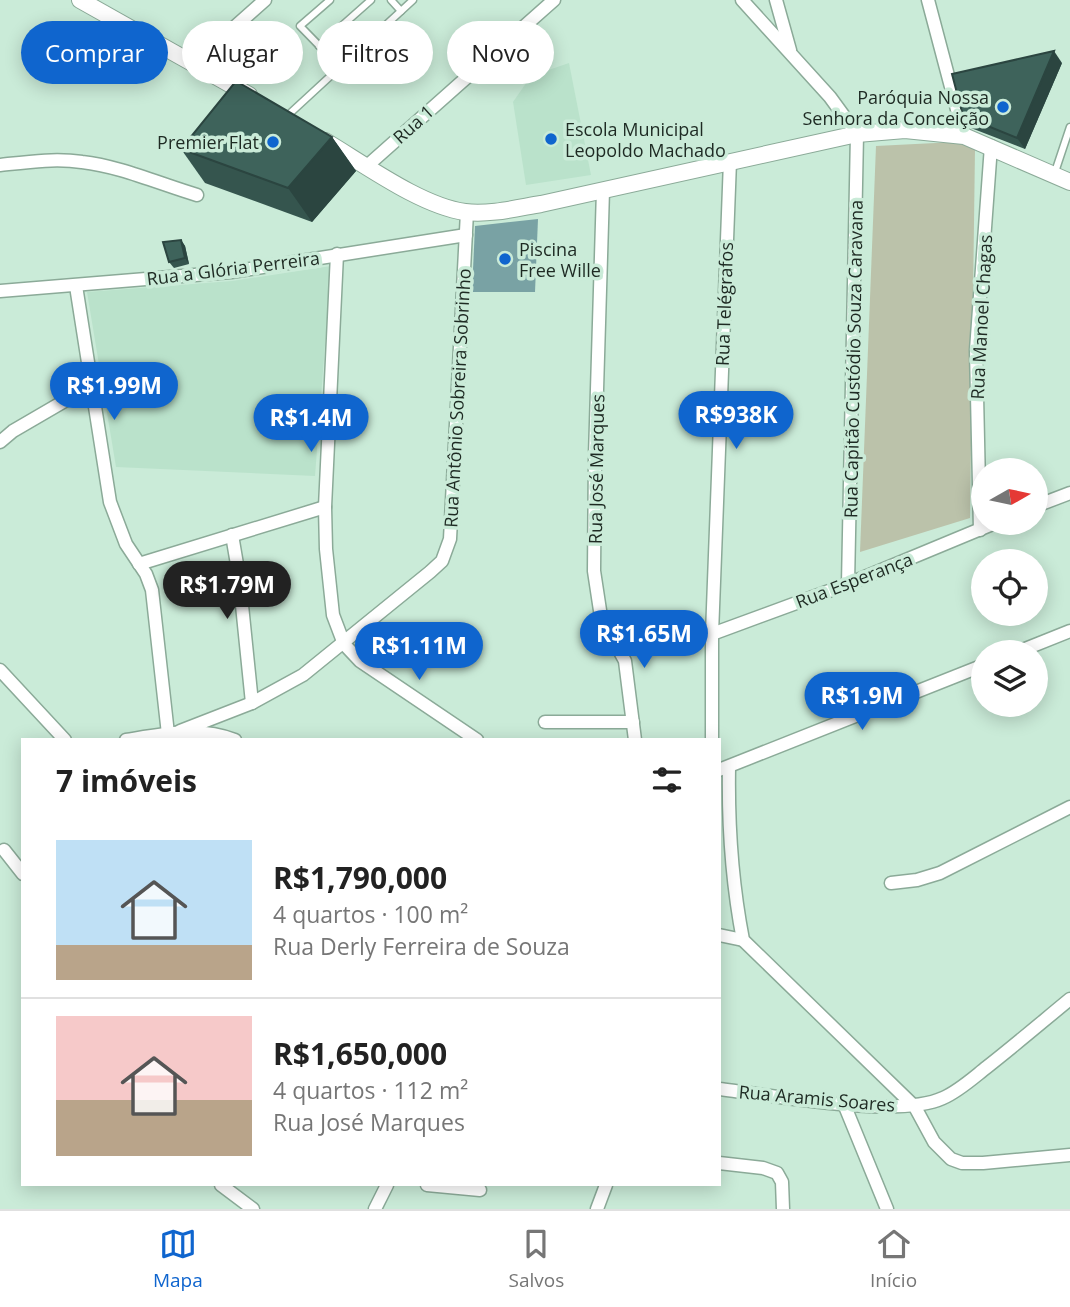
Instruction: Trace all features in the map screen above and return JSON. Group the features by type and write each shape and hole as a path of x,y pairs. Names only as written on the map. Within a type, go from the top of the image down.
{"main road":[{"path":"80,0 182,56"},
{"path":"229,84 421,197 443,207 467,212 505,210 857,134 905,130 964,136 1070,182"}],"street":[{"name":"Rua 1","path":"367,166 554,0"},
{"path":"745,4 762,8 776,0 790,52"},
{"path":"928,0 964,136"},
{"path":"239,21 259,2"},
{"path":"745,4 830,97 857,134"},
{"name":"Rua Capitão Custódio Souza Caravana","path":"848,584 857,134"},
{"name":"Rua Manoel Chagas","path":"978,458 976,350 991,146"},
{"path":"0,165 53,160 83,162 101,165 197,195"},
{"name":"Rua Telégrafos","path":"712,738 712,634 730,161"},
{"name":"Rua José Marques","path":"603,190 594,456 595,581 601,617 625,661 635,738"},
{"name":"Rua Antônio Sobreira Sobrinho","path":"174,732 252,703 303,675 442,561 450,539 467,212"},
{"name":"Rua a Glória Perreira","path":"0,292 231,272 466,235"},
{"path":"337,254 325,507 331,603 338,631 344,644 360,662 474,738"},
{"path":"76,286 112,509 126,544 146,574 152,590 174,732"},
{"path":"0,442 13,431 92,385"},
{"path":"1048,501 1070,493"},
{"path":"139,564 325,507"},
{"name":"Rua Esperança","path":"712,634 848,584 971,533"},
{"path":"232,535 239,576 252,703"},
{"path":"1048,640 1070,631"},
{"path":"0,670 63,738"},
{"path":"743,940 736,902 724,769 971,670"},
{"path":"545,722 633,722"},
{"path":"138,738 174,732 215,734 228,738"},
{"path":"891,883 917,880 940,873 1070,807"},
{"path":"4,850 21,871"},
{"path":"721,935 743,940 915,1107 938,1148 957,1161 983,1163 1070,1155"},
{"path":"915,1107 952,1094 1070,999"},
{"name":"Rua Aramis Soares","path":"721,1089 844,1104 915,1107"},
{"path":"844,1104 887,1209"},
{"path":"721,1163 763,1168 777,1173 782,1182 783,1209"},
{"path":"223,1186 253,1209"},
{"path":"375,1209 386,1186"},
{"path":"438,1186 480,1190"},
{"path":"597,1209 607,1186"}],"lane":[{"path":"317,44 300,26 330,0"},
{"path":"347,21 371,0"},
{"path":"391,0 401,11"},
{"path":"390,21 413,0"},
{"path":"286,118 322,84"},
{"path":"1054,175 1070,127"}],"shaded area":[{"name":"Escola Municipal Leopoldo Machado","path":"569,63 591,175 526,185 513,102 525,84 554,84 554,68"},
{"path":"955,142 975,149 970,518 860,552 876,146"},
{"path":"331,266 315,476 116,467 87,292 232,281"}],"water":[{"name":"Piscina Free Wille","path":"538,219 535,292 472,292 475,226"}],"building":[{"name":"Paróquia Nossa Senhora da Conceição","path":"1054,51 1017,138 963,116 952,74"},
{"path":"234,84 241,84 332,137 288,188 181,149"},
{"path":"181,240 185,258 169,262 163,242"}],"place":[{"name":"Paróquia Nossa Senhora da Conceição","path":"1003,107"},
{"name":"Escola Municipal Leopoldo Machado","path":"551,139"},
{"name":"Premier Flat","path":"273,142"},
{"name":"Piscina Free Wille","path":"505,259"}]}
